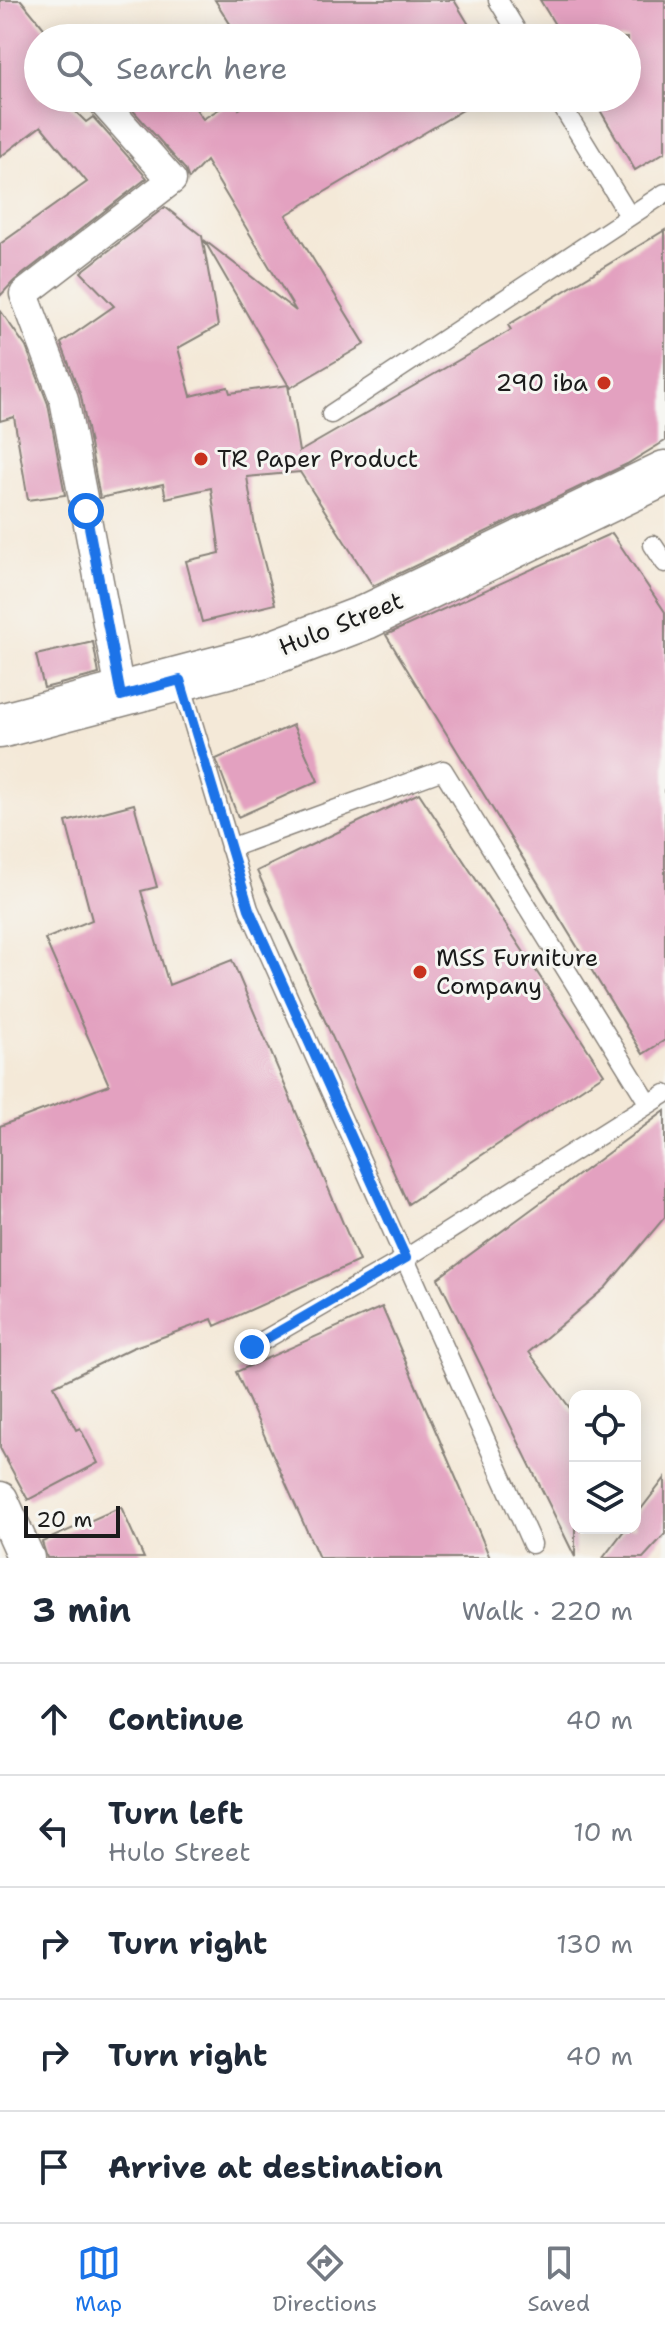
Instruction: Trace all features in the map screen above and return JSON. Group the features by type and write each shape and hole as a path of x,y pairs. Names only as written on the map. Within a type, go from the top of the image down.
{"street":[{"path":"111,112 172,180 24,294 64,399 121,696"},
{"name":"Hulo Street","path":"0,726 261,657 366,617 665,473"},
{"path":"0,1500 26,1558"}],"lane":[{"path":"498,0 513,24"},
{"path":"566,112 628,214"},
{"path":"331,414 628,214 665,193"},
{"path":"653,545 665,563"},
{"path":"180,680 249,909 532,1544"},
{"path":"230,848 443,770 657,1099 406,1258 252,1347"}],"building":[{"path":"0,0 21,0 41,24 24,24 24,112 76,112 86,122 93,117 147,178 14,281 0,296 0,244 87,182 41,126 0,157"},
{"path":"215,0 454,0 469,24 230,24"},
{"path":"540,0 665,0 665,152 635,170 601,112 641,112 641,24 555,24"},
{"path":"134,112 198,112 203,119 214,112 459,112 286,215 365,344 290,388 204,240 296,311 206,161 189,179 185,169"},
{"path":"165,207 202,236 218,326 178,348 191,396 228,387 230,393 288,385 299,452 511,330 508,325 665,230 665,441 627,464 373,586 300,472 247,477 255,527 275,604 202,622 186,561 220,553 211,488 166,498 163,484 100,498 81,396 61,343 114,306 81,272"},
{"path":"0,310 26,347 48,404 65,495 28,500 14,417 0,421"},
{"path":"612,533 665,612 665,1040 643,1054 386,635"},
{"path":"93,642 99,674 44,688 36,655"},
{"path":"293,725 318,781 238,817 216,759"},
{"name":"MSS Furniture Company","path":"419,793 604,1074 408,1204 257,871"},
{"path":"134,804 157,887 141,891 169,985 232,960 359,1261 215,1326 212,1319 132,1348 54,1386 76,1430 80,1428 98,1463 28,1500 0,1448 0,1126 109,1085 45,939 92,920 66,822"},
{"path":"665,1111 665,1217 606,1287 529,1352 569,1407 569,1534 575,1534 575,1557 438,1278"},
{"path":"382,1307 490,1558 319,1558 236,1372"},
{"path":"665,1478 665,1534 643,1558 603,1558 621,1534 641,1534 641,1509"},
{"path":"121,1507 144,1558 47,1558 42,1542"}],"place":[{"name":"290 iba","path":"604,383"},
{"name":"TR Paper Product","path":"201,459"},
{"name":"MSS Furniture Company","path":"420,972"}],"route":[{"path":"86,511 121,696 180,680 249,909 406,1258 252,1347"}]}
